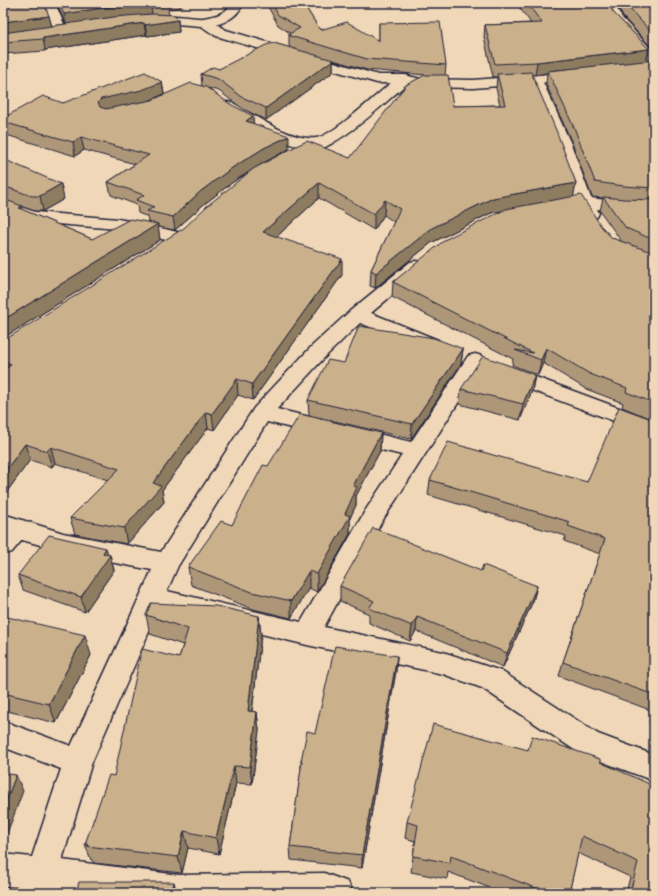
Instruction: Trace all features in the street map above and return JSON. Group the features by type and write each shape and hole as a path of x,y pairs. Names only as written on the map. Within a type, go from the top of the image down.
{"street":[{"path":"48,3 61,31"},
{"path":"137,22 176,20 204,22 219,19 231,13 237,3"},
{"path":"608,3 616,20 652,65"},
{"path":"204,22 227,35 377,79 404,79 421,83 472,84 535,80 589,74"},
{"path":"47,33 77,29"},
{"path":"279,162 341,132 404,79"},
{"path":"535,80 563,144 584,202 601,228"},
{"path":"219,100 237,113 295,141 320,143"},
{"path":"533,212 584,202 621,207 654,208"},
{"path":"3,206 32,218 118,224 145,229 184,233 159,251"},
{"path":"39,883 78,762 167,563 262,413 318,352 357,315 432,253"},
{"path":"357,315 654,429"},
{"path":"307,634 373,517 416,451 460,355"},
{"path":"262,413 416,451"},
{"path":"8,533 167,563"},
{"path":"151,597 307,634 443,663 491,679 589,744 654,768"},
{"path":"3,734 78,762"},
{"path":"3,870 39,883 179,891 324,889 337,893"}],"building":[{"path":"3,3 44,3 49,16 3,22"},
{"path":"59,3 151,3 114,6 64,14"},
{"path":"272,3 303,3 320,30 347,22 379,41 379,23 440,22 446,65 367,59 290,36 289,34 300,28 278,15"},
{"path":"527,3 609,3 613,12 649,49 537,62 495,64 485,25 542,23"},
{"path":"625,3 654,3 654,35 626,5"},
{"path":"151,14 175,15 178,20 145,25 144,23 43,39 3,42 3,33 114,17"},
{"path":"274,43 333,60 266,108 242,97 218,79 201,74 213,67 219,69 266,45"},
{"path":"654,60 654,188 595,182 575,130 548,71"},
{"path":"145,72 162,82 142,90 101,99 98,102 100,107 106,109 152,100 191,83 206,87 230,104 253,116 246,121 289,136 264,148 232,168 201,191 173,217 147,211 154,207 136,200 144,195 108,182 149,155 81,137 73,142 3,122 3,118 43,96 63,103"},
{"path":"531,72 556,130 576,183 493,198 432,228 376,273 371,270 400,209 385,200 374,214 319,183 263,232 342,259 252,384 237,379 212,414 206,412 153,483 161,486 124,528 70,518 119,469 51,447 47,451 25,444 3,474 3,372 11,364 3,361 3,339 6,339 184,228 207,206 253,169 298,145 307,141 350,158 406,85 425,75 448,75 453,106 505,105 497,74"},
{"path":"3,159 61,184 40,196 32,196 3,186"},
{"path":"581,195 601,226 612,238 654,253 654,403 626,392 627,388 590,374 546,348 541,360 515,350 533,353 393,282 446,239 506,209"},
{"path":"603,197 654,200 654,240 626,228"},
{"path":"3,199 22,206 19,208 92,239 130,219 158,224 3,320"},
{"path":"359,326 434,338 463,349 412,424 308,400 328,360 344,363"},
{"path":"483,356 535,375 523,404 461,389"},
{"path":"619,407 654,420 654,695 563,662 605,539 568,526 570,522 430,480 448,442 587,482"},
{"path":"300,414 381,433 353,486 357,487 345,514 350,516 317,574 309,571 291,601 252,592 188,567 221,521 232,525 263,465 268,466"},
{"path":"373,528 481,571 483,565 537,586 507,653 417,617 412,626 369,608 374,601 340,586"},
{"path":"49,535 106,548 103,553 110,555 81,597 18,575"},
{"path":"151,603 216,606 259,616 248,711 257,712 250,767 234,766 216,838 184,831 178,857 87,846 88,844 85,844 109,775 114,776 142,649 179,658 188,629 146,615"},
{"path":"3,616 85,635 49,704 3,693"},
{"path":"335,646 397,656 362,855 290,847 301,761 307,731 315,733"},
{"path":"433,724 528,750 532,736 600,759 600,762 654,786 654,893 630,893 638,862 582,836 569,893 549,893 451,856 450,863 413,856 418,825 407,822"},
{"path":"3,773 16,775 3,809"},
{"path":"79,882 174,882 172,893 76,893"}]}
